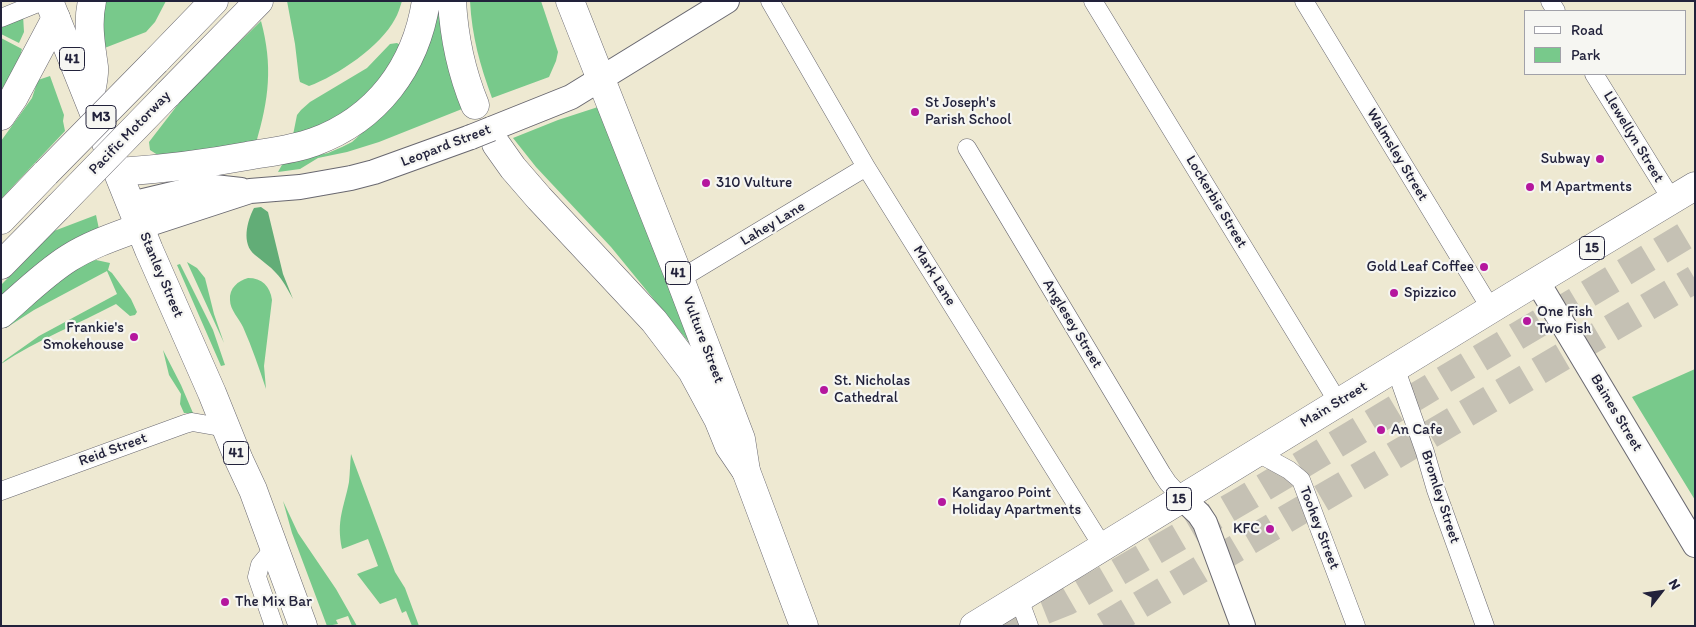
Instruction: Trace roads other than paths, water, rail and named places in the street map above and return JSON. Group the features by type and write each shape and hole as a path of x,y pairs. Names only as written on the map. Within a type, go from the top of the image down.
{"main road":[{"path":"90,98 94,69 89,30 92,1"},
{"name":"Pacific Motorway","path":"1,220 214,1"},
{"path":"118,172 171,168 289,149 332,135 361,117 385,94 402,70 416,44 426,1"},
{"path":"452,1 456,45 475,105"},
{"name":"Vulture Street","path":"570,1 741,438 746,471 804,626"},
{"name":"Leopard Street","path":"136,215 165,207 259,190 300,187 351,178 484,140 571,97 727,1"},
{"name":"Pacific Motorway","path":"1,265 255,5"},
{"path":"1,116 19,88 49,7"},
{"name":"Stanley Street","path":"49,7 76,71 90,98 118,172 238,460 253,490 303,626"},
{"path":"484,140 654,321 674,345 696,379 718,419 729,446 746,471"},
{"name":"Main Street","path":"974,626 1395,367 1695,186"},
{"path":"1,314 68,258 92,246 136,215"},
{"name":"Baines Street","path":"1537,281 1695,544"},
{"path":"1182,498 1199,514 1205,523 1243,626"}],"street":[{"name":"Mark Lane","path":"770,1 866,167 1103,547"},
{"name":"Lockerbie Street","path":"1093,1 1338,402"},
{"name":"Walmsley Street","path":"1304,1 1491,309"},
{"path":"1,18 49,7"},
{"name":"Llewellyn Street","path":"1595,75 1672,200"},
{"name":"Anglesey Street","path":"967,148 1162,474 1182,498"},
{"name":"Lahey Lane","path":"680,279 866,167"},
{"name":"Bromley Street","path":"1395,367 1426,452 1436,490 1485,626"},
{"name":"Reid Street","path":"1,492 192,422 226,428"},
{"name":"Toohey Street","path":"1256,452 1289,470 1301,480 1356,626"},
{"path":"274,548 260,565 257,577 274,626"},
{"path":"1019,599 1029,626"}],"tunnel":[{"path":"1005,626 1068,601 1236,504 1695,230"},
{"path":"1104,626 1695,279"}],"place":[{"name":"St Joseph's Parish School","path":"915,112"},
{"name":"Subway","path":"1600,159"},
{"name":"310 Vulture","path":"706,183"},
{"name":"M Apartments","path":"1530,187"},
{"name":"Gold Leaf Coffee","path":"1484,267"},
{"name":"Spizzico","path":"1394,293"},
{"name":"One Fish Two Fish","path":"1527,321"},
{"name":"Frankie's Smokehouse","path":"134,337"},
{"name":"St. Nicholas Cathedral","path":"824,390"},
{"name":"An Cafe","path":"1381,430"},
{"name":"Kangaroo Point Holiday Apartments","path":"942,502"},
{"name":"KFC","path":"1270,529"},
{"name":"The Mix Bar","path":"225,602"}]}
